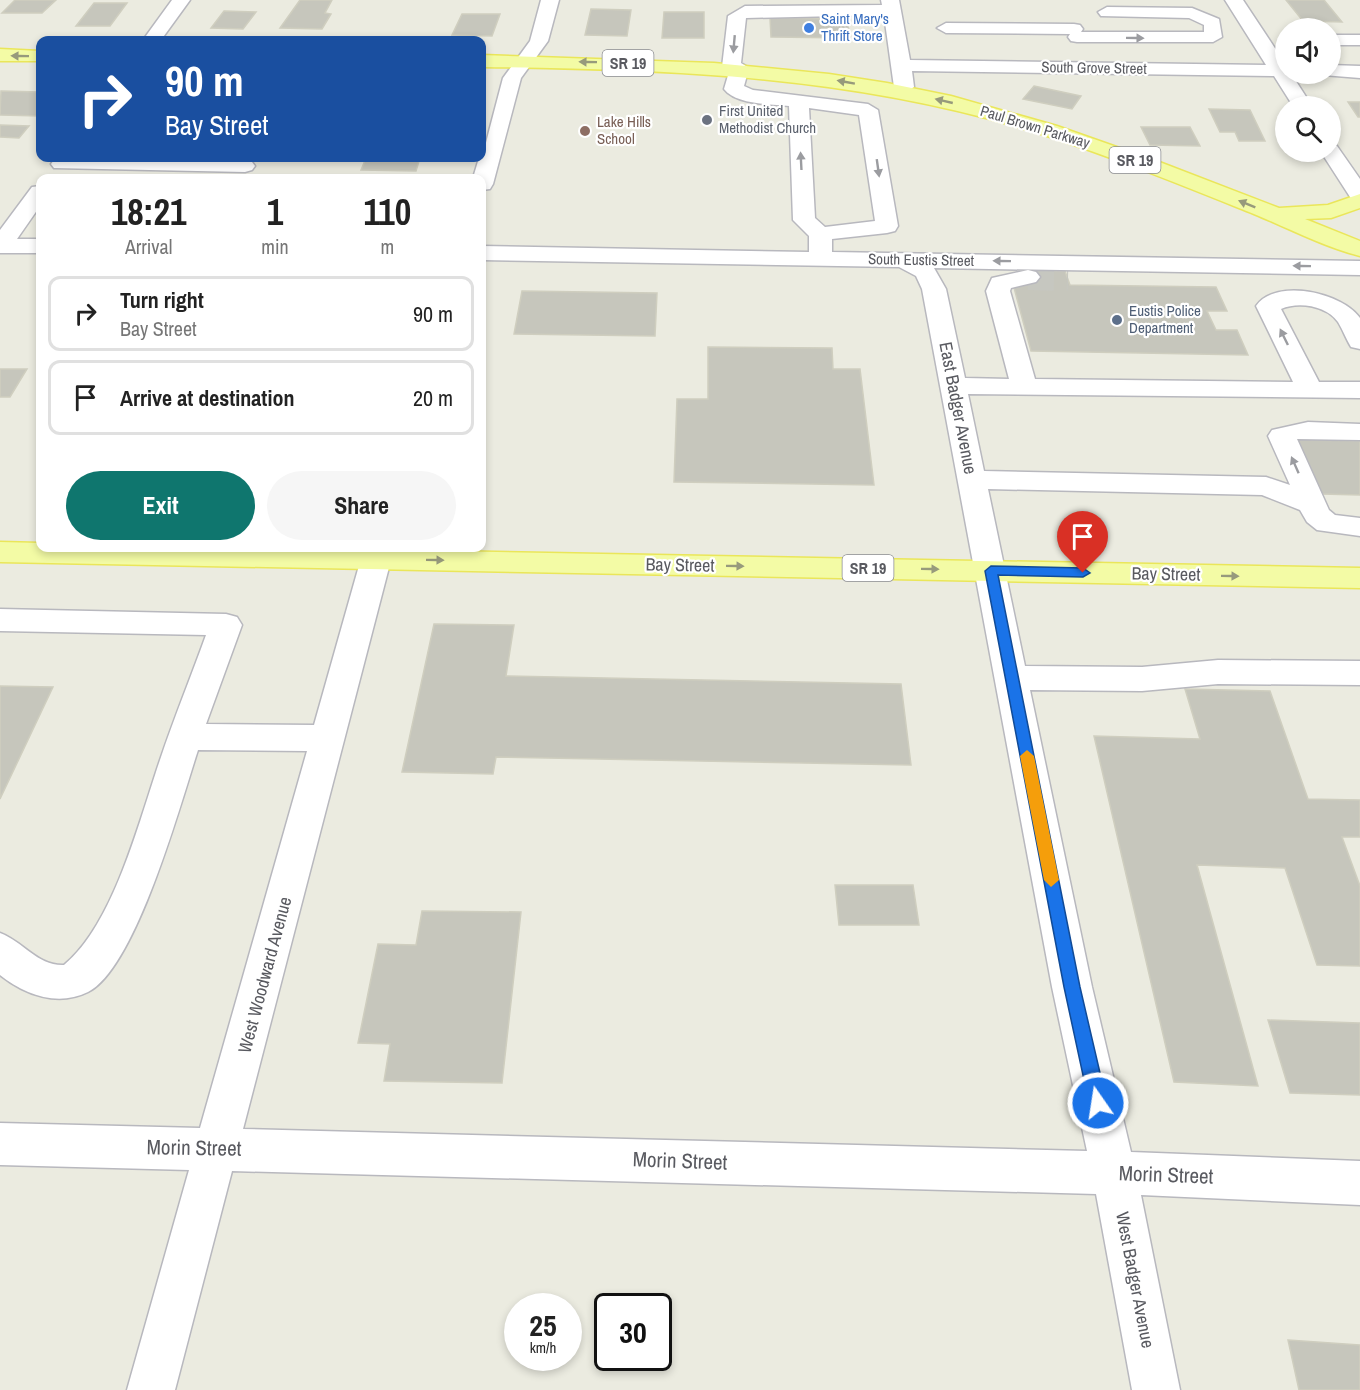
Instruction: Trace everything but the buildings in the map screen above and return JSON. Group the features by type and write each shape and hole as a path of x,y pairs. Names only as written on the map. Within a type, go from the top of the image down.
{"main road":[{"path":"0,55 36,56"},
{"name":"SR 19","path":"486,61 735,68"},
{"name":"Paul Brown Parkway","path":"735,68 839,80 987,111 1070,136 1360,249"},
{"path":"1272,214 1331,211 1360,201"},
{"name":"Bay Street","path":"0,552 378,553 991,571 1360,578"}],"street":[{"path":"155,36 181,0"},
{"path":"485,174 512,78 539,41 550,0"},
{"path":"1234,0 1268,40 1275,56"},
{"path":"812,227 887,226 868,110 748,95 734,89 737,16 745,11 891,5 902,66 904,92"},
{"path":"946,28 1075,33 1214,37 1213,23 1204,16 1166,6 1105,6 1071,18 1075,33 1087,68"},
{"path":"1341,40 1360,40"},
{"name":"South Grove Street","path":"902,66 1275,71"},
{"path":"1341,72 1360,72"},
{"path":"799,100 812,227 821,259"},
{"path":"1339,162 1356,183"},
{"path":"59,167 245,166"},
{"path":"0,246 36,197"},
{"path":"0,246 36,246"},
{"name":"South Eustis Street","path":"486,253 903,260 1228,273 1360,267"},
{"name":"East Badger Avenue","path":"903,260 925,272 934,289 991,571"},
{"path":"1068,278 1228,273 1269,305 1310,390"},
{"path":"1024,387 998,291 1000,282 1028,277"},
{"path":"1269,305 1279,299 1332,304 1347,316 1360,342"},
{"path":"954,386 1360,390"},
{"path":"1360,432 1300,431 1287,432 1282,436 1317,515 1327,523 1360,527"},
{"path":"973,480 1266,486 1312,504"},
{"name":"West Woodward Avenue","path":"151,1390 378,553"},
{"name":"West Badger Avenue","path":"991,571 1072,987 1114,1173 1156,1390"},
{"path":"0,620 226,625 116,929 90,968 76,980 63,982 44,980 14,965 0,950"},
{"path":"1012,678 1142,679 1218,672 1360,673"},
{"path":"185,737 328,738"},
{"name":"Morin Street","path":"0,1144 1114,1173 1360,1183"}],"tunnel":[{"path":"1028,277 1068,278"}],"slow traffic":[{"path":"1027,756 1051,880"}],"place":[{"name":"Saint Mary's Thrift Store","path":"809,28"},
{"name":"First United Methodist Church","path":"707,120"},
{"name":"Lake Hills School","path":"585,131"},
{"name":"Eustis Police Department","path":"1117,320"}],"route":[{"path":"1083,573 991,571 1072,987 1098,1103"}]}
